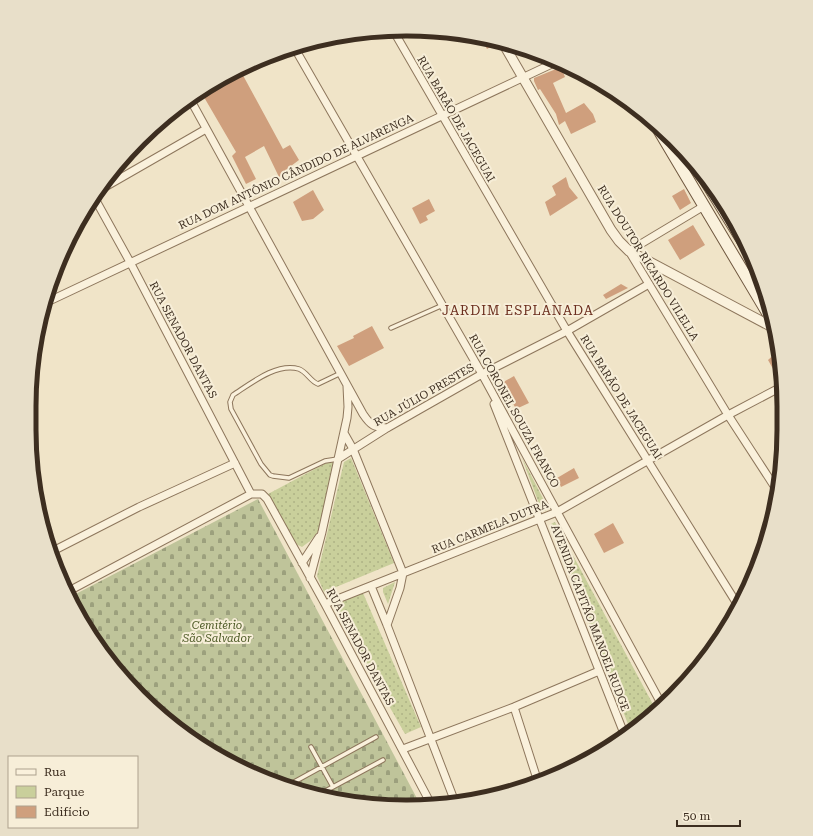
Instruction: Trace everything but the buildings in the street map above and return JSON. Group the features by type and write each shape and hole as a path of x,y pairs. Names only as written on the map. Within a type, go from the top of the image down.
{"main road":[{"path":"667,144 761,301"}],"street":[{"name":"RUA BARÃO DE JACEGUAI","path":"397,36 567,331 647,462 735,601"},
{"name":"RUA DOUTOR RICARDO VILELLA","path":"508,51 611,230 629,251 728,416 773,484"},
{"name":"RUA CORONEL SOUZA FRANCO","path":"297,53 482,374 659,700"},
{"name":"RUA DOM ANTÔNIO CÂNDIDO DE ALVARENGA","path":"53,297 550,65"},
{"path":"193,104 346,383 369,422 372,426 388,428"},
{"path":"110,185 206,129"},
{"name":"RUA SENADOR DANTAS","path":"97,203 130,262 251,494 262,494 267,499 325,604 428,799"},
{"path":"629,251 704,206"},
{"path":"629,251 768,325"},
{"name":"RUA JÚLIO PRESTES","path":"338,459 388,428 482,374 567,331 649,284"},
{"name":"AVENIDA CAPITÃO MANOEL RUDGE","path":"482,374 623,730"},
{"path":"310,578 322,532 347,418 348,407 346,383"},
{"name":"RUA CARMELA DUTRA","path":"325,604 557,512 776,390"},
{"path":"344,432 353,449 403,573 400,588 388,625"},
{"path":"56,549 140,507 235,463"},
{"path":"72,589 251,494"},
{"path":"302,563 322,532"},
{"path":"371,586 388,625 453,797"},
{"path":"402,749 514,707 599,671"},
{"path":"514,707 536,776"}],"lane":[{"path":"391,328 442,305"},
{"path":"338,459 325,461 289,478 273,476 261,464 231,409 230,402 233,395 276,369 300,369 318,384 341,373"},
{"path":"294,782 376,737"},
{"path":"312,747 332,787"},
{"path":"325,791 383,760"}],"green space":[{"path":"351,458 394,563 324,592 317,576 344,462"},
{"path":"522,458 548,508 545,511 541,509"},
{"path":"330,461 334,462 320,529 310,541 302,547 296,544 268,494"},
{"name":"Cemitério São Salvador","path":"258,499 418,800 382,799 334,793 287,780 265,772 221,750 201,738 162,708 128,674 98,635 75,594"},
{"path":"555,522 654,705 629,726 551,524"},
{"path":"395,582 388,604 383,588"},
{"path":"363,593 421,727 405,734 346,630 337,609 340,602"}],"district":[{"name":"JARDIM ESPLANADA","path":"518,310"}]}
